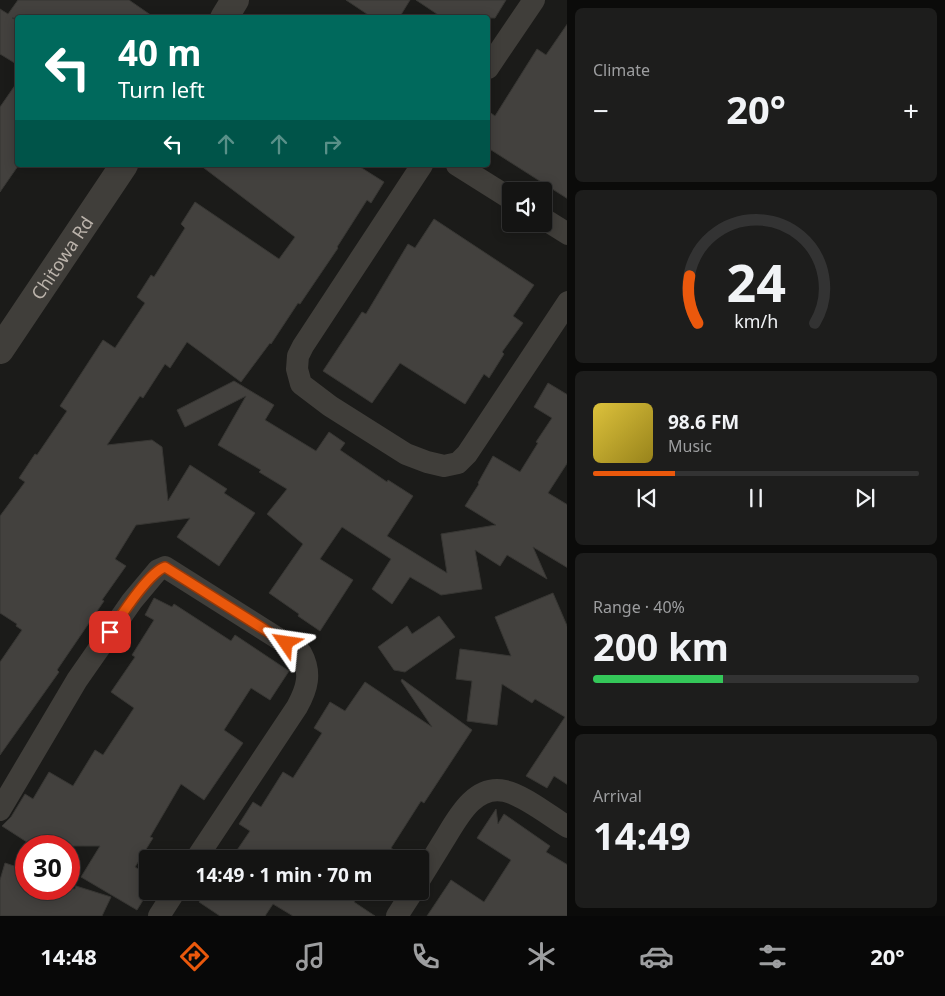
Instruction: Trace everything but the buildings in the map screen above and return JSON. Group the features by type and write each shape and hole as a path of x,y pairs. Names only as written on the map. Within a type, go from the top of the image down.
{"street":[{"path":"226,15 235,0"},
{"path":"490,65 534,0"},
{"name":"Chitowa Rd","path":"0,350 123,167"},
{"path":"421,167 303,346 298,356 297,369 301,384 330,406 406,454 444,466 458,462 467,454 567,304"},
{"path":"460,167 502,193"},
{"path":"552,224 567,233"},
{"path":"0,810 77,680 132,601 158,570 165,567 301,653 307,663 305,692 202,850"},
{"path":"429,864 462,810 474,798 492,790 504,790 516,795 567,827"},
{"path":"159,916 169,900"},
{"path":"397,916 407,900"}],"route":[{"path":"110,632 148,580 158,570 165,567 286,643"}]}
